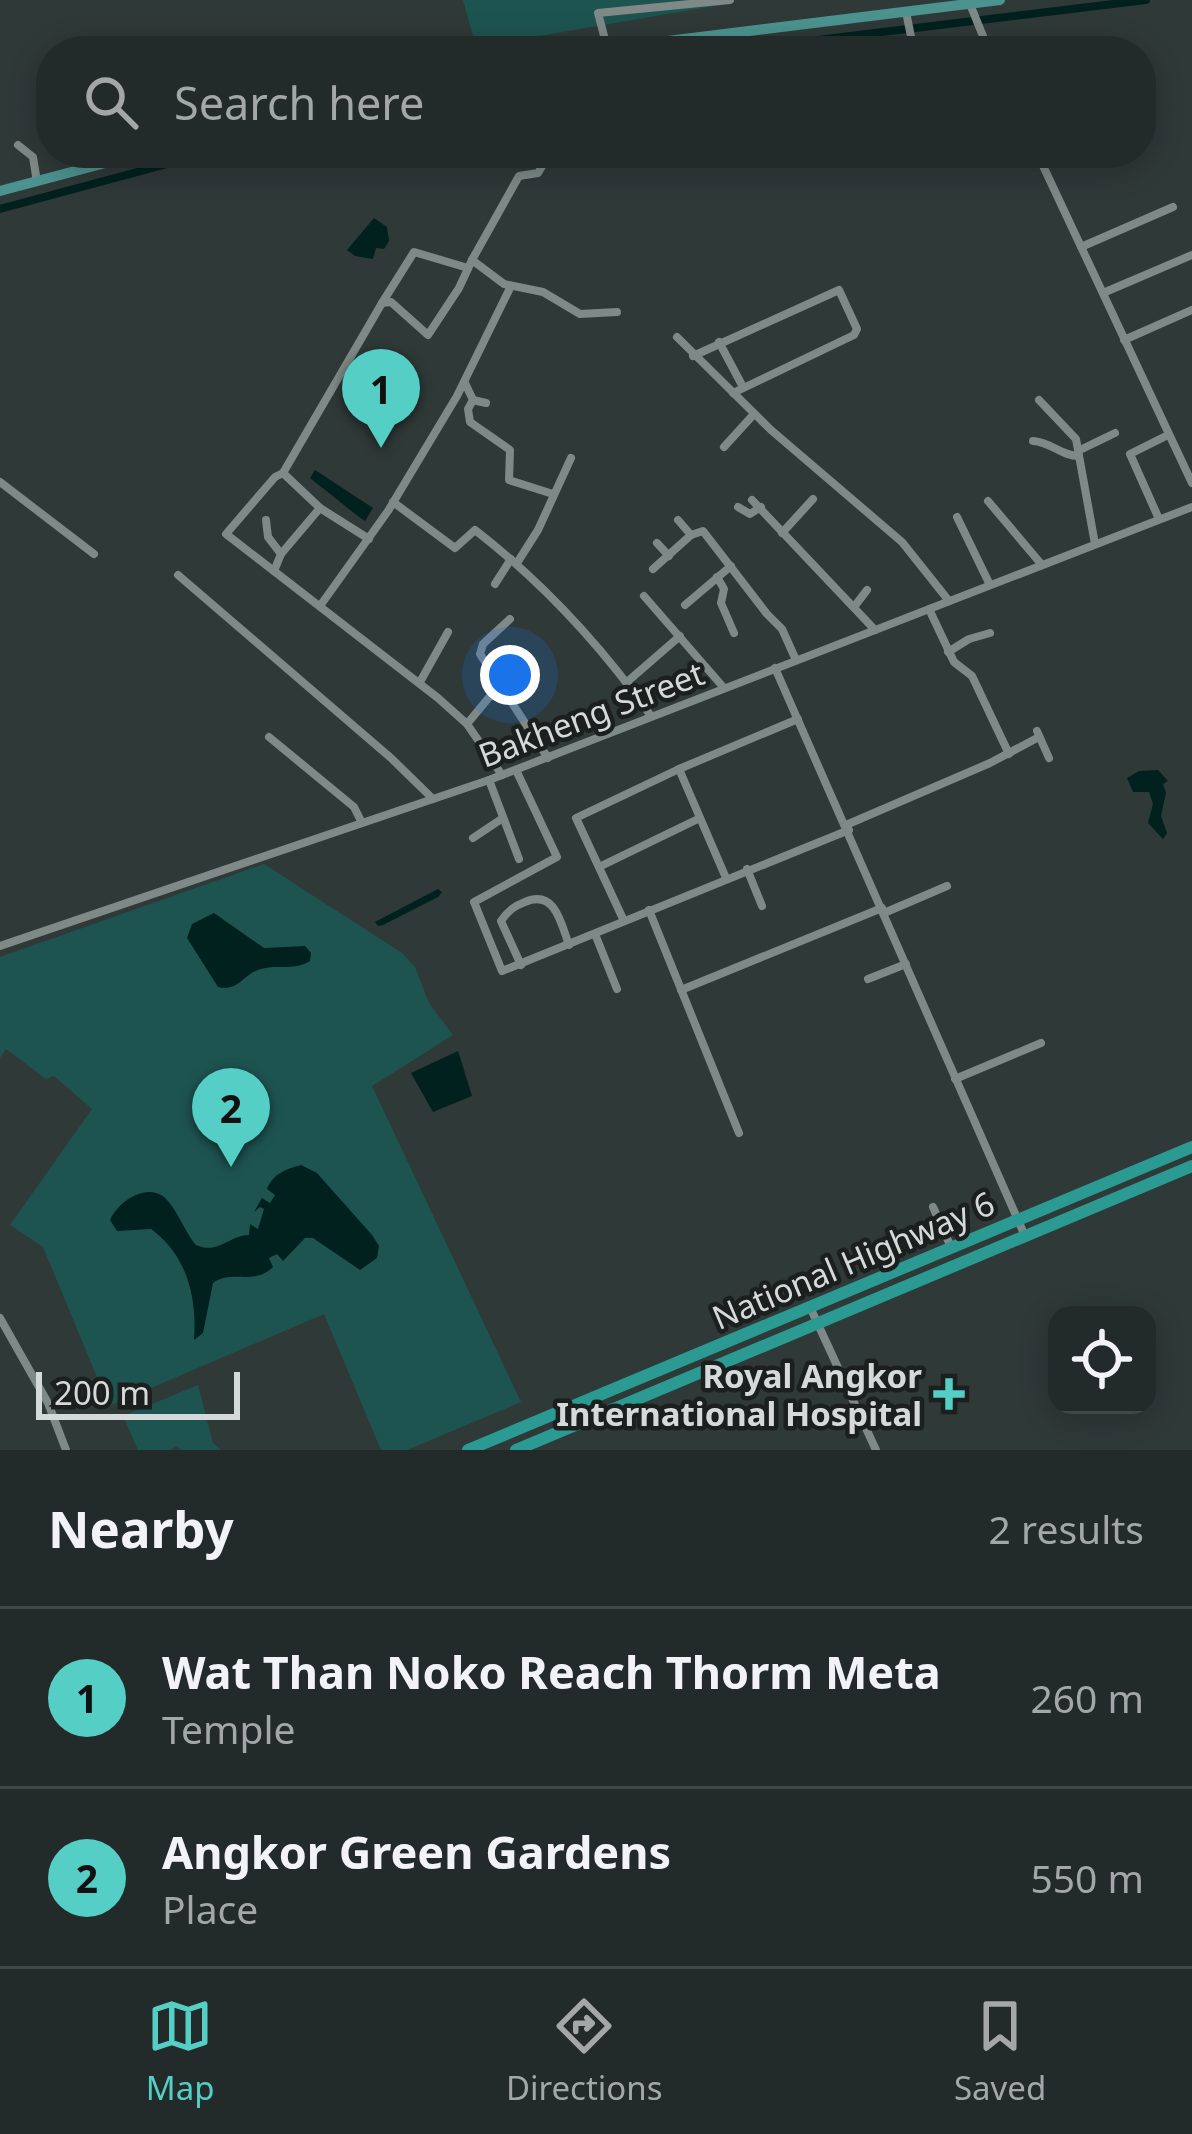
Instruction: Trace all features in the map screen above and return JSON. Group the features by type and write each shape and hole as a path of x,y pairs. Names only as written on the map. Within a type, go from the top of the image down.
{"highway":[{"name":"National Highway 6","path":"468,1450 1192,1147"},
{"name":"National Highway 6","path":"516,1450 1192,1166"}],"main road":[{"path":"735,36 906,20 1000,0"},
{"path":"0,191 35,175 69,168"}],"street":[{"path":"604,36 598,13 730,0"},
{"path":"972,7 982,36"},
{"path":"906,20 910,36"},
{"path":"18,146 33,157 35,175"},
{"path":"382,303 391,302 428,334 519,176 542,168"},
{"path":"1044,168 1192,483"},
{"path":"1081,247 1173,207"},
{"path":"471,264 461,269 414,253 283,473 226,534 420,682 467,724 502,775"},
{"path":"1102,293 1192,255"},
{"path":"471,264 511,286 543,292 580,314 617,311"},
{"path":"320,606 393,502 464,382 511,286"},
{"path":"693,356 839,290 857,329 854,334 733,393"},
{"path":"1124,340 1192,310"},
{"path":"677,338 754,414 902,542 949,601"},
{"path":"719,342 742,387"},
{"path":"464,382 472,400 470,422 510,450 508,480 554,494"},
{"path":"472,400 486,403"},
{"path":"1039,400 1074,435 1095,544"},
{"path":"724,447 754,414"},
{"path":"1033,441 1046,442 1065,454 1079,453 1115,433"},
{"path":"1159,520 1130,454 1168,434"},
{"path":"495,584 514,561 571,458"},
{"path":"283,473 320,508 369,539"},
{"path":"0,482 94,554"},
{"path":"782,533 813,499"},
{"path":"752,500 875,629"},
{"path":"988,501 1042,565"},
{"path":"393,502 455,548 475,530 514,561 627,682 651,716"},
{"name":"Bakheng Street","path":"0,946 489,780 1192,506"},
{"path":"738,507 750,514 760,507"},
{"path":"274,571 281,554 320,508"},
{"path":"956,517 990,585"},
{"path":"266,520 268,537 281,554"},
{"path":"678,520 691,535"},
{"path":"653,568 691,535 703,531 777,622 796,660"},
{"path":"657,543 669,556"},
{"path":"686,605 730,566"},
{"path":"178,575 433,799"},
{"path":"717,577 734,633"},
{"path":"854,607 866,590"},
{"path":"644,596 724,688"},
{"path":"929,609 948,653 972,676 1009,754"},
{"path":"510,619 483,644 480,653 548,758"},
{"path":"420,682 448,632"},
{"path":"948,653 969,639 990,633"},
{"path":"627,682 680,636"},
{"path":"775,668 1025,1236"},
{"path":"467,724 491,695"},
{"path":"623,921 576,818 798,719"},
{"path":"516,770 556,858 474,902 501,970 847,828 1009,754 1038,734 1049,758"},
{"path":"268,737 354,807 362,823"},
{"path":"679,769 727,878"},
{"path":"489,780 519,859"},
{"path":"473,838 502,818"},
{"path":"599,867 700,818"},
{"path":"747,869 762,906"},
{"path":"681,990 947,886"},
{"path":"521,965 501,921 509,910 529,900 552,904 569,945"},
{"path":"649,910 739,1133"},
{"path":"595,934 617,989"},
{"path":"868,979 906,964"},
{"path":"955,1079 1041,1043"},
{"path":"933,1207 951,1247"},
{"path":"810,1307 876,1450"},
{"path":"0,1318 48,1402 66,1450"}],"shaded area":[{"path":"463,0 731,0 540,36 473,36"},
{"path":"374,218 387,227 389,241 384,249 376,248 373,259 355,256 347,250"},
{"path":"315,470 373,508 365,521 310,478"},
{"path":"1158,770 1168,781 1163,784 1161,816 1167,833 1163,839 1148,823 1153,804 1149,792 1133,792 1127,778 1139,771"},
{"path":"264,864 402,953 415,967 429,1003 453,1035 372,1086 521,1402 407,1450 381,1450 324,1314 109,1406 43,1247 10,1225 92,1109 54,1076 46,1079 6,1049 0,1058 0,957"},
{"path":"438,889 442,892 438,897 383,925 375,922"},
{"path":"214,913 264,948 305,946 310,961 261,969 236,985 218,987 187,938 192,924"},
{"path":"458,1051 472,1096 433,1112 411,1073"},
{"path":"301,1165 317,1173 372,1235 379,1246 377,1258 360,1270 313,1238 305,1238 283,1261 277,1254 269,1258 273,1267 266,1273 213,1283 203,1333 194,1340 188,1279 174,1252 151,1229 117,1231 110,1220 114,1213 136,1195 153,1192 168,1201 196,1245 218,1246 249,1235 250,1224 258,1229 264,1209 254,1212 262,1198 270,1203 275,1195 267,1189 270,1184 281,1173"},
{"path":"198,1385 213,1443 221,1450 176,1446 138,1450 123,1416"}],"waterway":[{"path":"850,36 1146,0"},
{"path":"0,209 152,168"}],"place":[{"name":"Wat Than Noko Reach Thorm Meta","path":"381,448"},
{"name":"Angkor Green Gardens","path":"231,1167"},
{"name":"Royal Angkor International Hospital","path":"949,1394"}]}
